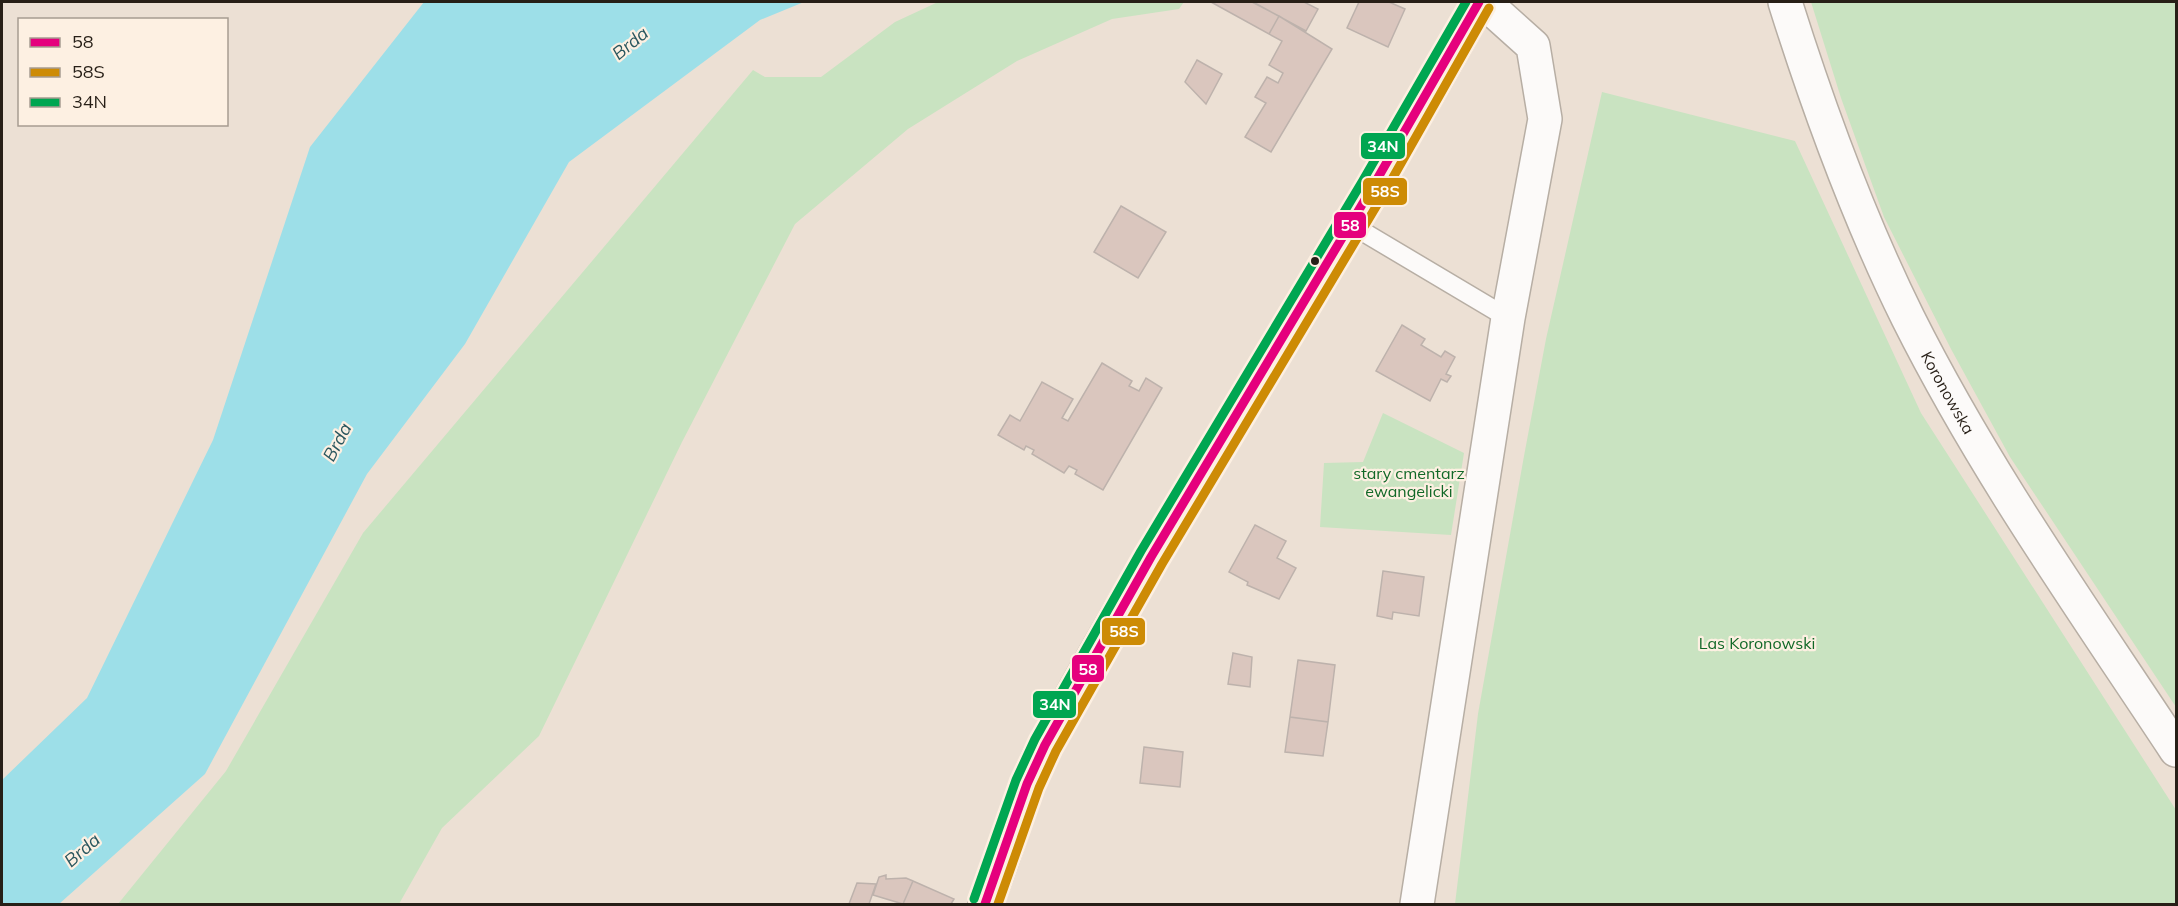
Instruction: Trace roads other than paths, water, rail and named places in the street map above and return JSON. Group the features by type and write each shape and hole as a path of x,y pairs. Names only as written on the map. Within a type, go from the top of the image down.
{"street":[{"path":"985,904 1044,747 1169,528 1479,2"},
{"path":"1417,904 1508,318 1545,119 1533,46 1484,2"},
{"name":"Koronowska","path":"1785,2 1828,132 1867,228 1909,320 1990,465 2176,750"}],"lane":[{"path":"1350,224 1508,318"}],"water":[{"name":"Brda","path":"424,2 804,2 760,20 569,162 465,344 367,474 205,774 59,904 2,904 2,780 87,698 213,440 310,147"}],"park label":[{"name":"stary cmentarz ewangelicki","path":"1409,482"},
{"name":"Las Koronowski","path":"1757,643"}]}
